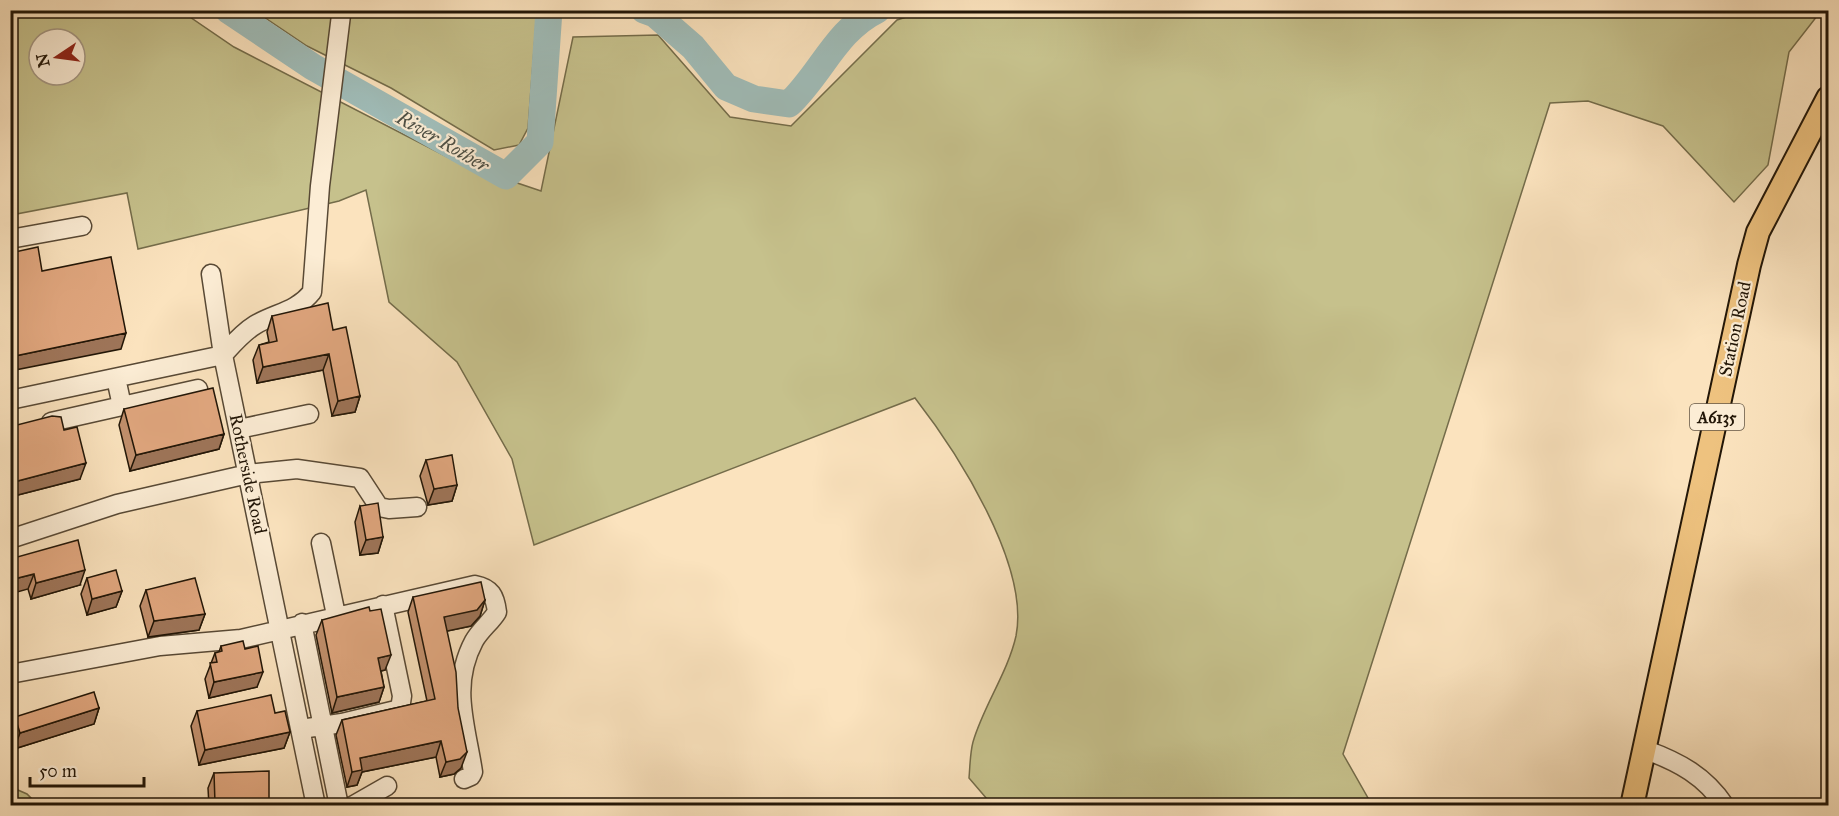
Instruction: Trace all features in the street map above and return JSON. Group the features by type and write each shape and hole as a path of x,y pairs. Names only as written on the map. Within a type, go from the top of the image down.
{"main road":[{"name":"Station Road","path":"1646,750 1749,265 1758,232 1828,98"},
{"name":"A6135","path":"1632,806 1646,750"}],"street":[{"path":"10,400 223,355 236,339 256,324 296,307 312,292 327,120 341,15"},
{"path":"10,239 82,226"},
{"name":"Rotherside Road","path":"212,274 223,355 315,804"},
{"path":"116,378 122,406"},
{"path":"51,422 198,389"},
{"path":"239,429 309,414"},
{"path":"10,540 117,504 248,474 297,469 360,478 379,507 389,509 417,507"},
{"path":"321,543 336,615"},
{"path":"10,674 150,647 242,639 336,615 475,585 484,587 493,593 497,612 475,639 461,672 459,692 473,772 471,776 464,779"},
{"path":"300,729 342,723 400,709 402,696 383,605"},
{"path":"302,623 323,724 343,803"},
{"path":"1646,750 1674,760 1699,776 1714,789 1725,806"},
{"path":"315,804 343,803 387,786"}],"shaded area":[{"path":"11,11 181,11 234,47 461,164 541,191 573,37 658,35 730,117 791,126 897,20 925,11 1821,11 1789,52 1768,165 1734,202 1663,126 1588,101 1550,103 1343,754 1372,805 993,806 969,778 970,760 977,729 1007,663 1016,636 1017,608 1012,576 987,511 950,448 915,398 534,545 512,459 457,362 389,302 366,190 339,201 138,249 127,193 11,215"},
{"path":"255,11 537,11 528,128 519,145 494,150 391,88 307,46"},
{"path":"11,787 27,794 38,805 11,805"}],"building":[{"path":"38,247 42,271 111,257 126,333 10,357 10,253"},
{"path":"328,303 333,330 346,327 360,396 338,401 329,354 263,367 259,345 277,341 272,316"},
{"path":"213,388 224,434 136,455 124,409"},
{"path":"52,416 61,417 64,430 77,427 86,463 10,483 10,443 16,441 13,426"},
{"path":"452,455 457,485 434,489 426,460"},
{"path":"378,503 383,537 366,540 360,506"},
{"path":"78,540 85,570 36,583 34,574 10,580 10,559"},
{"path":"116,570 122,591 92,599 87,578"},
{"path":"195,578 205,614 154,621 146,590"},
{"path":"481,582 485,600 477,610 444,617 456,672 458,708 467,752 460,759 446,762 441,741 360,758 362,770 352,772 342,720 435,699 413,597"},
{"path":"369,607 370,611 381,609 391,655 378,658 384,687 337,697 322,620"},
{"path":"243,641 245,649 258,646 263,672 214,682 210,663 217,662 215,653 222,651 221,646"},
{"path":"94,692 99,708 20,733 15,717"},
{"path":"271,695 275,713 285,711 290,732 205,750 197,711"},
{"path":"269,771 269,802 215,803 214,773"}],"waterway":[{"name":"River Rother","path":"228,10 313,67 506,176 540,142 549,10"},
{"name":"River Rother","path":"644,10 655,14 693,47 726,87 754,99 789,104 850,29 877,10"}]}
